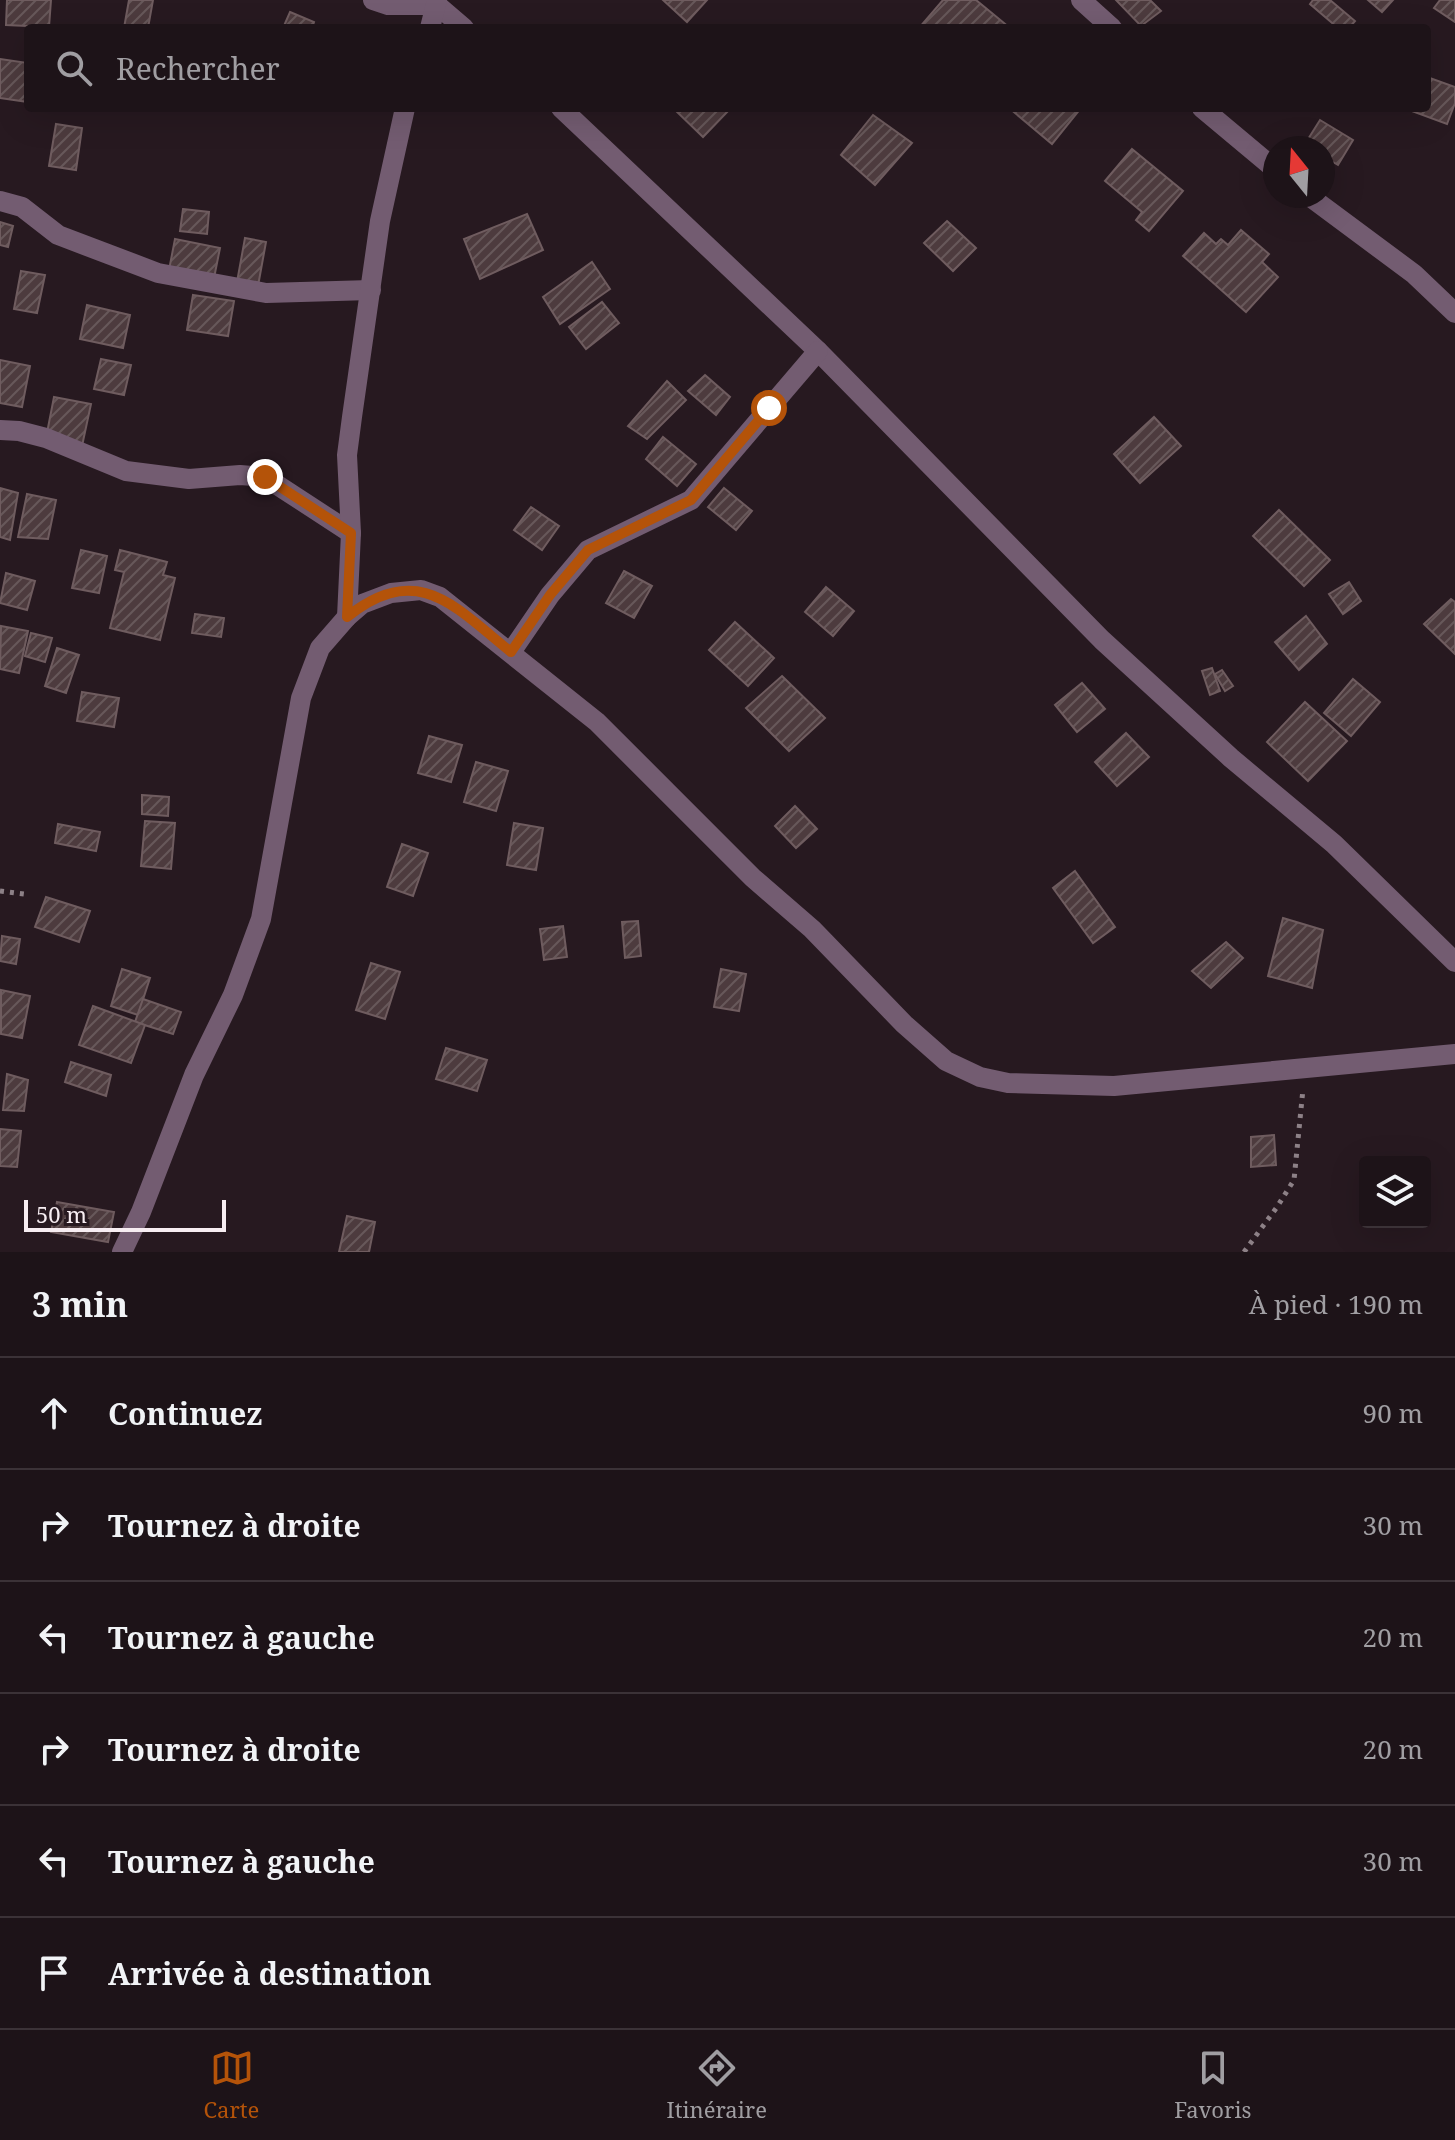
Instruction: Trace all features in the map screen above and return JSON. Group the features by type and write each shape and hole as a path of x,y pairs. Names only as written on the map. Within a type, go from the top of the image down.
{"street":[{"path":"373,0 388,5 437,3 460,24"},
{"path":"1081,0 1108,24"},
{"path":"431,24 437,3"},
{"path":"347,617 351,533 347,455 380,221 404,112"},
{"path":"565,112 818,351 1102,640 1231,758 1334,844 1455,962"},
{"path":"1207,112 1263,159"},
{"path":"0,201 22,207 58,235 158,273 266,293 371,290"},
{"path":"1325,208 1414,274 1455,313"},
{"path":"511,652 550,595 588,550 691,500 818,351"},
{"path":"0,430 46,438 126,471 189,479 240,475 265,477 351,533"},
{"path":"122,1252 141,1212 194,1075 233,995 261,919 301,698 320,648 362,604 391,593 421,590 440,597 597,722 753,878 812,929 904,1024 946,1061 980,1077 1008,1083 1114,1086 1455,1054"}],"path":[{"path":"0,891 24,894"},
{"path":"1244,1252 1294,1180 1301,1098 1307,1068"}],"building":[{"path":"7,0 51,0 49,24 6,25"},
{"path":"129,0 153,0 149,24 125,24"},
{"path":"663,0 707,0 687,22"},
{"path":"943,0 976,0 1005,24 922,24"},
{"path":"1116,0 1150,0 1161,11 1139,24"},
{"path":"1313,0 1330,0 1355,21 1352,24 1333,24 1310,4"},
{"path":"1368,0 1393,0 1382,12"},
{"path":"1440,0 1455,0 1455,22 1434,8"},
{"path":"290,12 314,22 313,24 285,24"},
{"path":"0,59 24,62 24,101 0,98"},
{"path":"1431,78 1455,87 1455,103 1447,124 1414,112 1431,112"},
{"path":"677,112 727,112 703,137"},
{"path":"1014,112 1078,112 1052,144"},
{"path":"873,115 912,143 875,185 841,155"},
{"path":"1320,120 1353,140 1338,165 1335,163 1335,136 1310,136"},
{"path":"56,124 82,128 76,170 49,166"},
{"path":"1132,149 1183,191 1149,231 1136,220 1142,212 1105,181"},
{"path":"183,209 209,212 207,234 180,231"},
{"path":"527,214 543,250 480,279 464,239"},
{"path":"947,221 976,248 953,271 924,243"},
{"path":"0,222 13,226 8,247 0,245"},
{"path":"1241,230 1269,254 1262,262 1278,277 1246,312 1183,256 1204,233 1216,244 1221,239 1228,245"},
{"path":"245,238 266,242 258,286 237,282"},
{"path":"175,239 220,248 214,278 169,270"},
{"path":"592,262 610,289 560,324 543,297"},
{"path":"21,271 45,275 37,313 14,309"},
{"path":"193,295 234,301 228,336 187,330"},
{"path":"602,302 619,323 586,349 569,327"},
{"path":"87,305 130,315 123,348 80,339"},
{"path":"101,359 131,365 124,395 94,389"},
{"path":"0,360 30,366 22,407 0,403"},
{"path":"705,375 730,397 716,415 688,391"},
{"path":"667,381 686,400 647,439 628,426"},
{"path":"54,397 91,404 82,446 46,438"},
{"path":"1154,417 1181,446 1140,483 1114,454"},
{"path":"663,437 696,464 677,486 646,459"},
{"path":"0,488 18,493 10,540 0,537"},
{"path":"724,488 752,511 736,530 708,507"},
{"path":"27,494 56,500 48,539 18,537"},
{"path":"531,507 559,526 542,550 514,530"},
{"path":"1279,510 1330,560 1304,586 1253,536"},
{"path":"81,550 107,556 99,593 72,588"},
{"path":"120,550 167,562 163,575 175,578 160,640 110,628 124,572 115,570"},
{"path":"624,571 652,586 634,618 606,603"},
{"path":"6,573 35,581 27,610 0,603"},
{"path":"1349,582 1361,601 1343,614 1329,594"},
{"path":"826,587 854,611 833,636 805,612"},
{"path":"1451,599 1455,602 1455,654 1424,624"},
{"path":"195,614 224,618 221,637 192,633"},
{"path":"1306,616 1327,644 1299,670 1275,642"},
{"path":"735,622 774,658 748,686 709,650"},
{"path":"1,626 28,631 19,673 0,669"},
{"path":"31,633 52,638 45,662 25,656"},
{"path":"57,648 79,655 66,693 45,686"},
{"path":"1212,668 1220,691 1210,695 1202,671"},
{"path":"1222,670 1233,686 1225,691 1215,674"},
{"path":"782,676 825,718 789,751 746,708"},
{"path":"1353,679 1380,702 1351,736 1324,713"},
{"path":"1082,683 1105,709 1077,732 1055,705"},
{"path":"82,692 119,698 114,727 77,721"},
{"path":"1305,702 1347,741 1308,781 1267,742"},
{"path":"1126,733 1149,757 1117,786 1095,762"},
{"path":"429,736 462,745 451,782 418,773"},
{"path":"476,762 508,771 496,811 464,802"},
{"path":"142,795 169,797 168,816 142,814"},
{"path":"795,806 817,829 796,848 775,826"},
{"path":"145,821 175,823 171,869 141,866"},
{"path":"514,823 543,828 536,870 507,865"},
{"path":"58,824 100,832 96,851 55,843"},
{"path":"402,844 428,853 413,896 387,887"},
{"path":"1075,871 1115,927 1093,943 1053,888"},
{"path":"46,897 90,911 79,942 35,927"},
{"path":"1283,918 1323,930 1312,988 1268,976"},
{"path":"638,921 641,956 625,958 622,922"},
{"path":"563,926 567,957 544,960 540,929"},
{"path":"2,936 20,939 16,964 0,961"},
{"path":"1226,942 1243,958 1211,988 1192,971"},
{"path":"371,963 400,972 385,1019 356,1010"},
{"path":"122,969 150,978 138,1015 111,1006"},
{"path":"721,969 746,974 739,1011 714,1007"},
{"path":"1,990 30,996 22,1038 1,1034"},
{"path":"143,999 181,1012 173,1034 135,1022"},
{"path":"93,1006 145,1025 131,1063 79,1045"},
{"path":"446,1048 487,1060 477,1091 436,1079"},
{"path":"71,1062 111,1075 106,1096 65,1082"},
{"path":"7,1074 28,1080 24,1111 3,1110"},
{"path":"0,1129 21,1131 17,1167 0,1166"},
{"path":"1274,1135 1276,1165 1251,1167 1251,1137"},
{"path":"57,1202 114,1212 108,1242 51,1232"},
{"path":"347,1216 375,1222 369,1252 339,1252"}],"route":[{"path":"265,477 351,533 347,617 362,604 391,593 421,590 440,597 511,652 550,595 588,550 691,500 769,408"}]}
